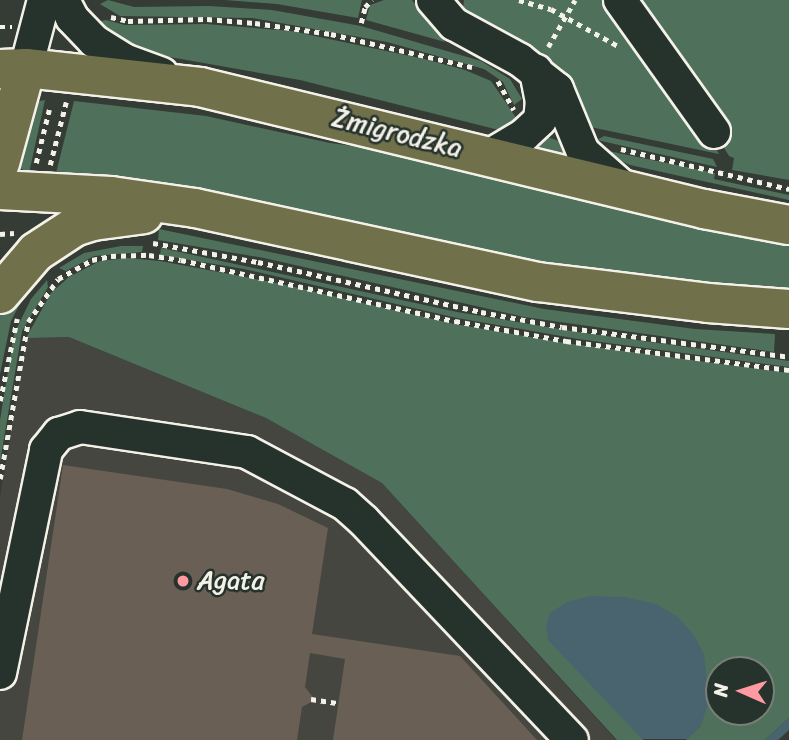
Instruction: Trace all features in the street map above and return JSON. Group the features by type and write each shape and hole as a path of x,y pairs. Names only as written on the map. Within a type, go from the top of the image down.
{"main road":[{"name":"Żmigrodzka","path":"13,69 200,87 626,190 789,225"},
{"path":"13,69 18,163"},
{"path":"0,190 111,195 195,208 538,282 708,303 789,309"},
{"path":"9,304 36,252 74,227 93,221 195,208"}],"street":[{"path":"13,69 44,0"},
{"path":"63,0 80,29 124,60 200,87"},
{"path":"433,0 454,24 542,59 583,152 626,190"},
{"path":"620,0 713,132"},
{"path":"489,156 524,135 540,120 542,59"},
{"path":"0,673 46,450 59,434 80,427 247,452 345,504 572,740"}],"path":[{"path":"361,23 365,7 372,0"},
{"path":"519,0 551,9 614,43 627,55 647,55 655,50"},
{"path":"542,59 576,0"},
{"path":"103,13 128,21 207,19 293,28 331,34 476,69"},
{"path":"494,78 517,115"},
{"path":"47,176 67,97"},
{"path":"18,163 52,98"},
{"path":"729,172 737,178 789,189"},
{"path":"144,242 258,262 442,305 535,322 789,357"},
{"path":"0,479 28,322 58,279 92,260 111,256 149,256 193,263 455,321 566,341 789,370"},
{"path":"0,401 11,337 9,304"},
{"path":"310,699 337,703"}],"shaded area":[{"path":"69,337 266,418 382,483 616,740 0,740 0,497 26,338"}],"green space":[{"path":"108,0 134,7 209,6 272,10 361,26 481,61 510,79 522,99 514,105 503,82 484,69 387,42 252,18 120,16 100,4"},
{"path":"225,0 362,0 358,18 277,4"},
{"path":"384,0 412,0 445,42 366,20 370,5"},
{"path":"464,0 607,0 708,134 719,154 581,125 576,91 562,70 469,17 463,9"},
{"path":"644,0 789,0 789,180 732,170 734,158 729,156 637,5"},
{"path":"106,20 125,25 206,24 291,31 424,59 465,70 491,81 519,122 509,129 495,129 300,80 130,50 119,46 96,22"},
{"path":"45,100 29,173 18,167 35,102"},
{"path":"74,101 206,116 330,143 430,156 789,241 789,293 502,259 55,177"},
{"path":"544,136 562,142 566,158 534,150"},
{"path":"604,136 713,159 717,167 597,140"},
{"path":"594,148 715,173 714,179 789,195 789,200 630,165"},
{"path":"159,229 544,309 695,329 775,334 774,352 524,317 264,258 158,240"},
{"path":"121,246 143,246 142,252 94,256 66,271 59,268 84,253"},
{"path":"161,248 457,312 577,332 789,361 789,367 578,339 457,318 244,269 160,255"},
{"path":"127,258 160,261 277,283 454,324 565,343 789,373 789,718 765,740 686,740 701,725 642,739 644,740 617,740 382,483 266,418 69,337 26,338 51,293 69,277 100,261"},
{"path":"42,274 24,296 11,321 0,374 0,313 9,294"},
{"path":"47,280 48,287 22,331 0,462 0,420 14,334 31,299"}],"water":[{"path":"590,596 625,597 656,604 678,617 694,635 704,654 705,714 701,725 688,739 642,739 548,640 546,625 550,613 567,602"},
{"path":"789,718 789,730 778,740 765,740"}],"building":[{"name":"Agata","path":"63,465 227,489 278,504 328,528 312,634 460,656 537,740 333,740 345,659 310,653 305,687 315,700 302,707 297,740 22,740"}],"place":[{"name":"Agata","path":"183,581"}]}
